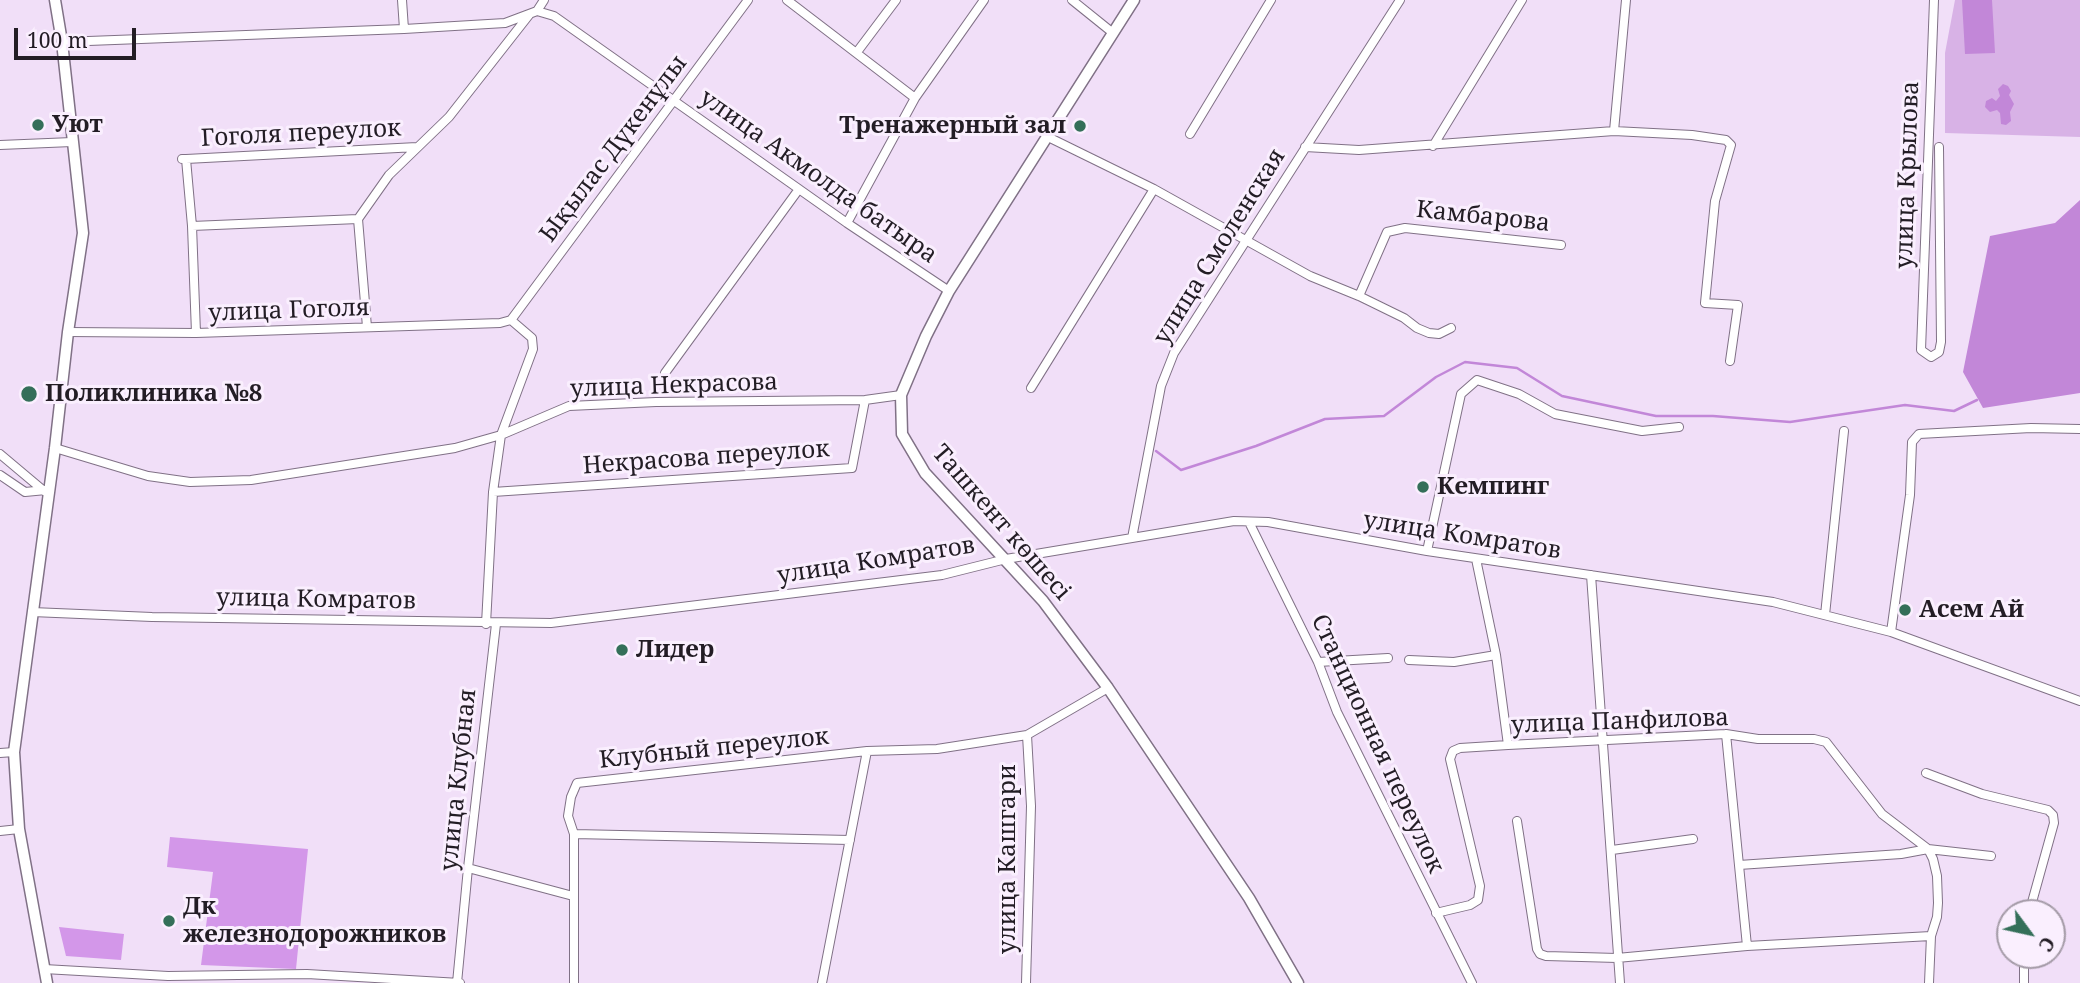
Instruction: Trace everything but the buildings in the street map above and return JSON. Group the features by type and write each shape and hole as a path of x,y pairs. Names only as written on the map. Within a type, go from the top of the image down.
{"main road":[{"path":"47,983 19,829 14,752 83,233 55,0"},
{"name":"Ташкент көшесі","path":"1134,0 949,291 901,395 902,434 925,473 1042,601 1108,688 1249,898 1298,983"}],"street":[{"path":"402,0 404,29"},
{"name":"Гоголя переулок","path":"358,219 388,175 449,117 544,0"},
{"name":"Ықылас Дүкенұлы","path":"511,320 748,0"},
{"path":"787,0 915,98"},
{"path":"857,52 896,0"},
{"path":"847,223 915,98 984,0"},
{"path":"1072,0 1113,33"},
{"path":"1190,134 1271,0"},
{"name":"улица Смоленская","path":"1132,538 1161,386 1174,353 1400,0"},
{"path":"1433,146 1522,0"},
{"path":"1614,131 1626,0"},
{"name":"улица Крылова","path":"1934,0 1921,351 1931,357 1939,352 1941,342 1939,147"},
{"path":"62,42 505,23 533,13"},
{"name":"улица Акмолда батыра","path":"533,13 554,16 847,223 949,291"},
{"path":"1306,147 1359,150 1614,131 1719,137 1731,145 1715,201 1705,303 1738,305 1730,361"},
{"path":"1046,136 1154,189 1310,276 1359,296 1429,333 1440,334 1451,328"},
{"path":"0,145 72,142"},
{"name":"Гоголя переулок","path":"196,333 192,226 184,159 418,146"},
{"path":"665,373 799,189"},
{"path":"1031,388 1154,189"},
{"path":"192,226 358,219 367,327"},
{"name":"Камбарова","path":"1359,296 1387,232 1405,228 1561,245"},
{"path":"486,624 493,492 501,435 533,349 532,338 511,320"},
{"name":"улица Гоголя","path":"68,332 196,333 500,323 511,320"},
{"path":"1427,551 1461,394 1477,380 1520,394 1555,414 1642,431 1679,428"},
{"name":"улица Некрасова","path":"55,448 148,476 190,482 251,480 455,448 501,435 569,406 656,402 865,400 901,395"},
{"name":"Некрасова переулок","path":"493,492 852,468 865,400"},
{"path":"1891,632 1910,495 1912,442 1919,434 2031,428 2080,429"},
{"path":"1825,615 1844,431"},
{"path":"0,454 47,490"},
{"path":"0,475 25,492 47,490"},
{"name":"улица Комратов","path":"32,611 152,617 551,623 925,577 1006,559 1234,521 1268,522 1476,559 1773,602 1891,632 2080,701"},
{"name":"Станционная переулок","path":"1249,522 1318,662 1337,712 1472,983"},
{"path":"1476,559 1496,655 1508,745"},
{"path":"1591,575 1620,983"},
{"name":"улица Клубная","path":"459,983 468,868 496,624"},
{"path":"1409,660 1454,662 1496,655"},
{"path":"1318,662 1388,658"},
{"name":"Клубный переулок","path":"574,983 574,834 568,816 571,797 577,783 867,751 937,749 1027,735 1108,688"},
{"path":"1726,734 1747,946"},
{"name":"улица Панфилова","path":"1436,913 1470,905 1478,900 1480,886 1450,759 1453,751 1460,748 1726,734 1758,739 1814,738 1826,742 1882,814 1927,849"},
{"name":"улица Кашгари","path":"1026,983 1031,806 1027,735"},
{"name":"Клубный переулок","path":"822,983 867,751"},
{"path":"0,753 14,752"},
{"path":"1926,773 1982,794 2048,810 2053,815 2054,823 2033,899"},
{"path":"1517,821 1537,949 1540,954 1617,958 1747,946 1931,936"},
{"path":"0,831 19,829"},
{"path":"574,834 850,840"},
{"path":"1612,850 1693,839"},
{"path":"1739,865 1901,854 1927,849 1991,856"},
{"path":"1927,849 1933,859 1937,876 1937,917 1931,936 1929,983"},
{"path":"468,868 573,896"},
{"path":"44,968 167,976 459,983"}],"shaded area":[{"path":"1955,0 2080,0 2080,137 1945,133 1945,53"},
{"path":"1962,0 1992,0 1995,53 1965,54"},
{"path":"2003,84 2011,91 2009,95 2014,104 2010,112 2011,121 2006,125 2001,124 1997,110 1990,112 1985,107 1986,101 1992,98 1996,101 2000,96 1998,89"},
{"path":"2080,200 2080,393 1983,408 1963,372 1990,236 2055,223"},
{"path":"170,837 308,849 296,969 201,965 213,872 167,867"},
{"path":"59,927 124,934 121,960 66,956"}],"waterway":[{"path":"1156,451 1181,470 1256,446 1325,419 1384,416 1436,377 1465,362 1517,368 1562,396 1656,416 1713,416 1790,422 1905,405 1954,411 1977,400"}],"place":[{"name":"Уют","path":"38,125"},
{"name":"Тренажерный зал","path":"1080,126"},
{"name":"Поликлиника №8","path":"29,394"},
{"name":"Кемпинг","path":"1423,487"},
{"name":"Асем Ай","path":"1905,610"},
{"name":"Лидер","path":"622,650"},
{"name":"Дк железнодорожников","path":"169,921"}]}
